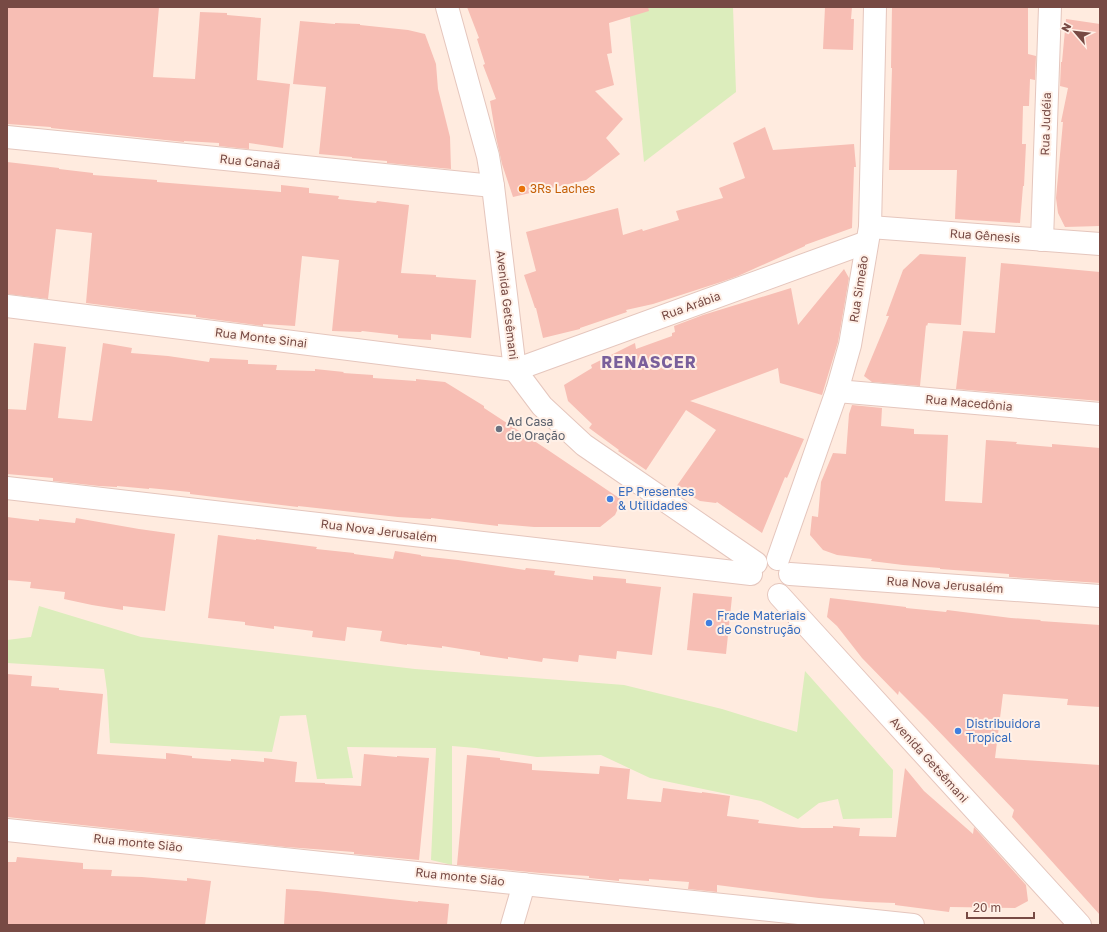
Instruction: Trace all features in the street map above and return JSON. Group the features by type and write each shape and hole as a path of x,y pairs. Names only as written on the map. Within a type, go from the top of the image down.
{"street":[{"name":"Avenida Getsêmani","path":"447,7 488,156 515,370 542,406 584,445 753,568"},
{"name":"Rua Simeão","path":"784,566 850,345 868,234 875,7"},
{"name":"Rua Judéia","path":"1042,240 1050,7"},
{"name":"Rua Canaã","path":"7,137 492,186"},
{"name":"Rua Gênesis","path":"868,234 1042,240 1100,244"},
{"name":"Rua Arábia","path":"515,370 868,234"},
{"name":"Rua Monte Sinai","path":"7,306 515,370"},
{"name":"Rua Macedônia","path":"837,391 1100,414"},
{"name":"Rua Nova Jerusalém","path":"7,488 753,568"},
{"path":"774,557 784,566 791,579 789,587 784,592 779,595 769,597 756,589 752,582 753,568 766,558 774,557"},
{"name":"Rua Nova Jerusalém","path":"784,566 1100,596"},
{"name":"Avenida Getsêmani","path":"779,595 1080,925"},
{"name":"Rua monte Sião","path":"7,830 913,925"},
{"path":"512,925 524,884"}],"green space":[{"path":"629,7 733,7 736,92 644,162"},
{"path":"39,606 141,637 415,669 624,685 722,709 797,732 805,671 893,770 892,818 843,819 838,799 819,803 798,819 761,801 650,778 601,755 537,757 452,746 452,865 431,860 436,748 347,747 353,778 317,779 306,715 280,716 272,752 110,743 107,691 104,669 7,663 7,640 31,637"}],"building":[{"path":"7,7 159,7 153,77 195,79 200,12 227,13 227,15 261,18 257,80 290,84 283,148 249,143 249,149 219,146 219,143 184,142 51,127 7,124"},
{"path":"467,7 648,7 649,11 609,23 612,53 607,54 614,85 595,91 623,119 606,138 620,154 586,180 513,197 502,164 496,137 490,101 496,99 483,65 485,64 477,39 479,38"},
{"path":"825,7 852,7 851,19 854,19 853,50 823,49"},
{"path":"892,7 1028,7 1028,54 1036,56 1035,80 1030,79 1029,106 1023,106 1022,144 1026,144 1020,223 955,219 957,170 889,170"},
{"path":"1066,19 1100,24 1100,226 1065,227 1058,213 1056,198 1063,122 1061,122 1068,88 1060,86"},
{"path":"300,21 335,24 360,24 408,30 425,34 436,64 438,89 450,137 451,169 387,163 387,161 319,154 326,87 293,84"},
{"path":"765,127 773,150 854,144 856,167 854,167 852,228 805,245 738,276 653,304 626,310 627,312 580,329 543,338 536,308 524,275 536,271 526,232 618,208 623,235 642,229 643,231 679,220 676,211 723,198 719,188 745,178 733,143"},
{"path":"7,162 93,173 93,175 157,180 157,182 281,192 281,185 309,188 309,193 339,196 338,199 376,203 377,201 409,205 401,273 436,275 436,277 476,280 471,338 431,334 431,340 398,338 398,335 362,331 332,331 339,260 302,256 295,326 263,324 263,326 196,317 196,315 148,311 86,303 92,233 56,229 48,299 7,294"},
{"path":"920,254 966,257 961,325 928,323 927,326 926,325 920,386 872,382 864,376 889,316 886,316 903,270"},
{"path":"1001,263 1100,272 1100,401 956,389 963,331 995,333"},
{"path":"844,269 849,278 838,342 822,395 780,383 778,368 690,401 804,439 787,478 785,477 762,533 717,502 700,501 676,487 716,430 686,410 646,470 618,451 619,450 589,428 592,424 568,401 564,385 592,368 591,365 635,343 636,349 672,336 672,333 675,332 674,326 703,315 791,288 798,325"},
{"path":"34,343 66,347 58,418 92,421 103,343 132,348 131,353 168,356 209,362 210,358 248,360 248,364 277,365 276,370 315,371 315,369 373,375 373,378 416,381 416,379 445,382 484,406 484,408 622,500 615,515 600,527 534,527 498,524 498,526 431,518 398,517 298,507 190,494 190,492 149,488 99,486 53,481 53,478 7,474 7,409 26,410"},
{"path":"852,405 882,408 881,426 914,429 914,434 948,435 945,501 982,503 986,440 1017,442 1016,444 1052,447 1052,444 1100,448 1100,583 1009,577 1009,574 903,565 871,561 872,559 837,555 823,550 810,535 812,516 818,517 821,482 833,453 846,454 849,414"},
{"path":"7,517 75,523 76,518 175,534 165,611 123,606 123,610 92,605 64,599 65,592 30,588 31,582 7,580"},
{"path":"218,535 317,547 316,549 393,559 395,551 525,570 526,568 555,571 554,575 593,580 593,576 626,579 626,583 661,587 652,655 617,651 616,659 579,655 578,662 543,658 542,662 480,655 480,652 442,646 442,648 380,641 382,631 347,627 345,641 312,637 313,631 274,626 274,629 245,625 245,622 208,618"},
{"name":"Frade Materiais de Construção","path":"693,593 732,597 726,654 687,650"},
{"path":"830,598 946,612 947,610 1041,620 1040,621 1100,625 1100,707 1067,705 1068,699 1003,694 995,758 1100,765 1100,915 1012,817 1014,810 899,691 898,695 862,658 837,626 827,617"},
{"path":"7,674 32,676 31,686 103,694 97,754 166,759 166,753 192,756 192,758 231,761 231,759 264,762 264,758 297,762 295,782 361,786 364,754 429,758 419,860 354,854 354,852 286,847 7,817"},
{"path":"467,755 500,758 500,760 532,764 532,770 599,774 600,766 630,769 627,799 661,802 663,788 730,796 727,816 759,820 758,823 802,828 833,828 833,826 860,828 859,836 896,837 905,768 924,791 973,834 974,827 1026,885 1028,901 1015,908 950,907 949,912 895,905 895,903 819,898 717,885 717,892 688,889 689,882 649,879 649,881 619,879 619,881 589,878 589,876 457,865"},
{"path":"17,857 83,863 83,869 112,870 111,876 187,881 187,878 211,881 205,925 7,925 7,862 16,862"},
{"path":"286,889 449,904 447,925 284,925"}],"place":[{"name":"3Rs Laches","path":"522,189"},
{"name":"Ad Casa de Oração","path":"499,429"},
{"name":"EP Presentes & Utilidades","path":"610,499"},
{"name":"Frade Materiais de Construção","path":"709,623"},
{"name":"Distribuidora Tropical","path":"958,731"}],"district":[{"name":"RENASCER","path":"649,362"}]}
